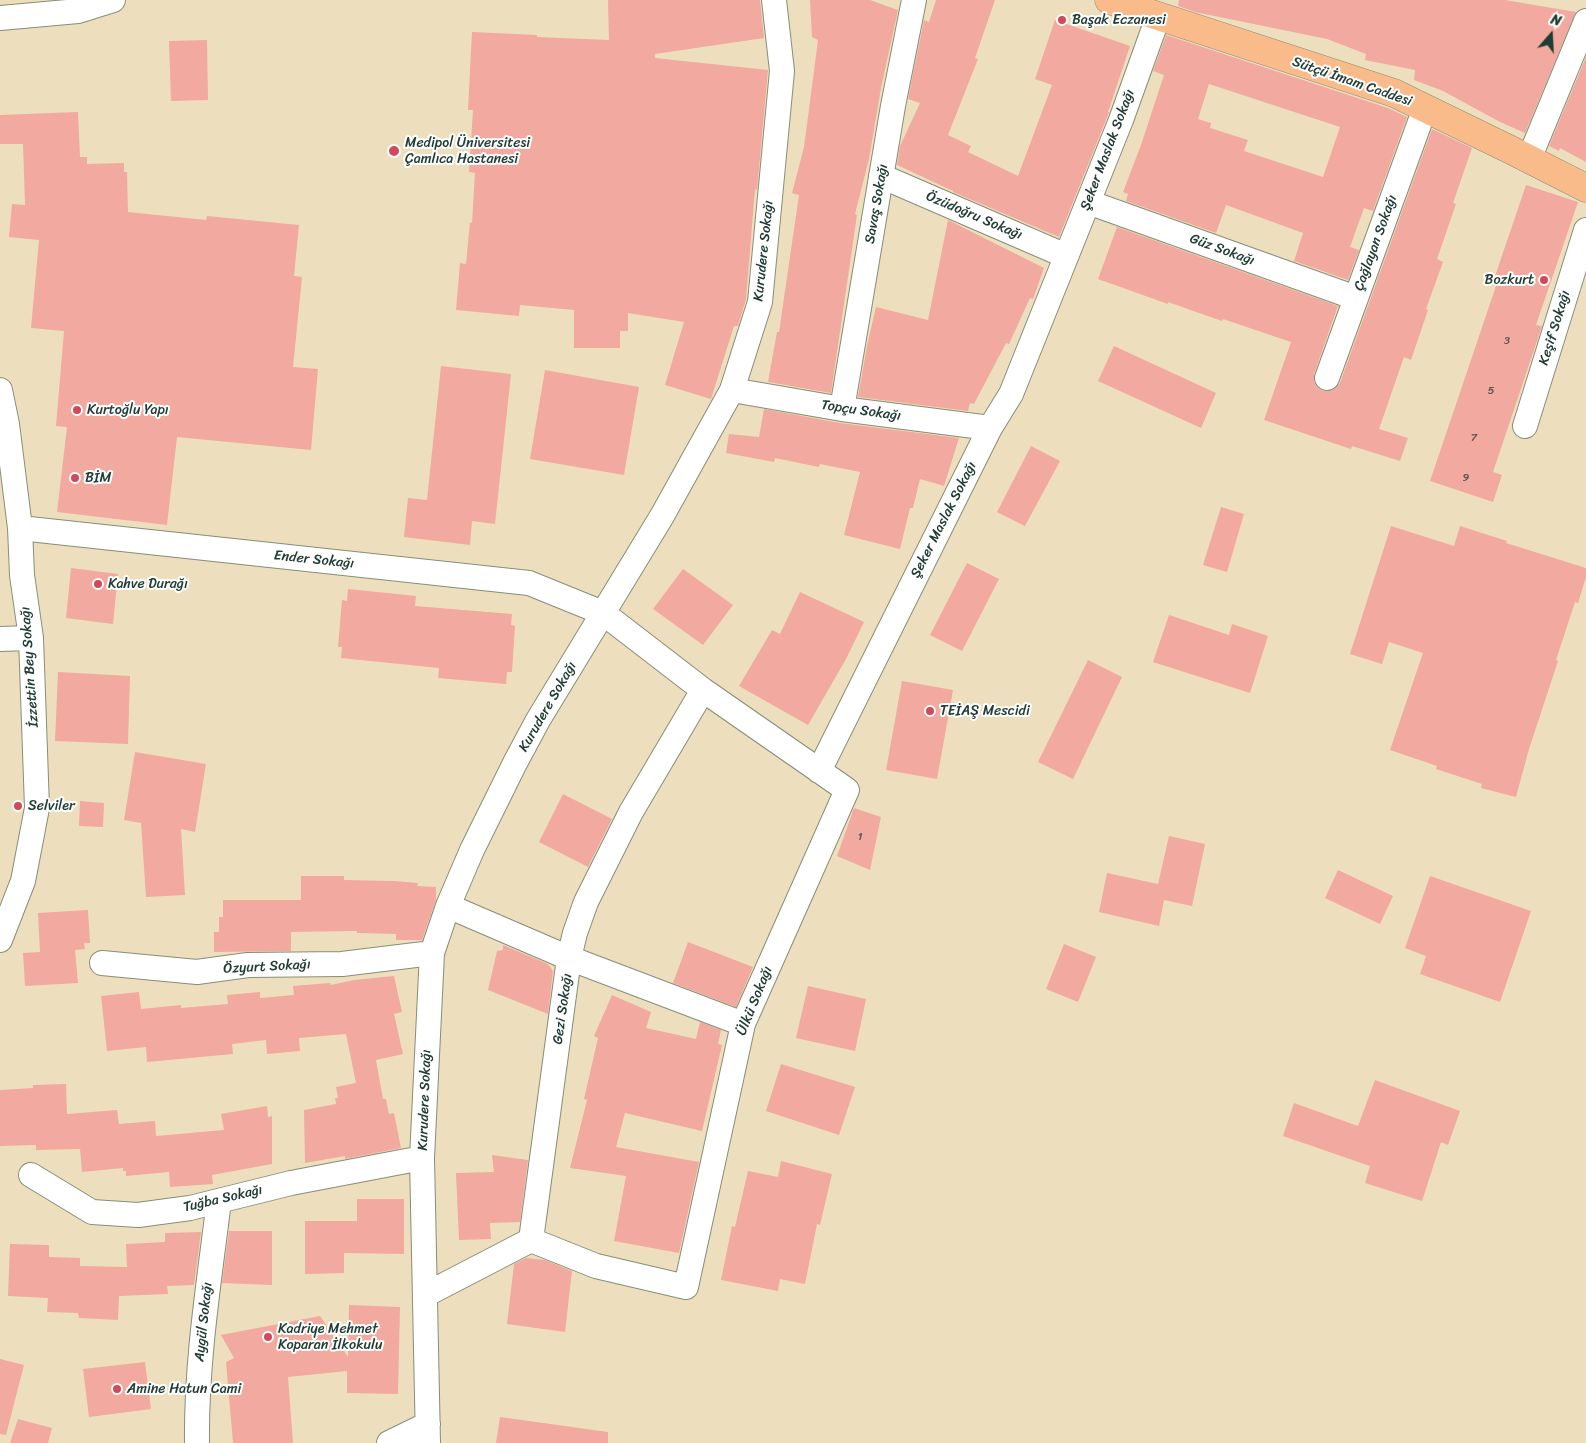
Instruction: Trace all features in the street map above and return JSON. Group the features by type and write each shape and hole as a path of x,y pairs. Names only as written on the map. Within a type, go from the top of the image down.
{"main road":[{"name":"Sütçü İmam Caddesi","path":"1109,0 1148,9 1394,94 1586,188"}],"street":[{"path":"0,18 78,11 113,0"},
{"name":"Kurudere Sokağı","path":"428,1433 422,1158 432,954 448,906 472,850 515,763 538,720 662,516 732,390 760,302 782,71 774,0"},
{"name":"Savaş Sokağı","path":"842,409 911,1"},
{"name":"Şeker Maslak Sokağı","path":"819,771 990,428 1011,394 1121,120 1148,9"},
{"path":"1528,159 1586,21"},
{"name":"Çağlayan Sokağı","path":"1327,378 1425,108"},
{"name":"Özüdoğru Sokağı","path":"881,176 1066,256"},
{"name":"Güz Sokağı","path":"1088,202 1356,298"},
{"name":"Keşif Sokağı","path":"1525,426 1586,230"},
{"name":"İzzettin Bey Sokağı","path":"0,390 20,528 22,575 31,638 37,808 23,881 0,940"},
{"name":"Topçu Sokağı","path":"732,390 842,409 990,428"},
{"name":"Ender Sokağı","path":"20,528 529,583 603,613"},
{"path":"603,613 704,690 819,771"},
{"path":"0,639 31,638"},
{"name":"Gezi Sokağı","path":"532,1240 569,958 575,933 586,902 631,812 704,690"},
{"name":"Ülkü Sokağı","path":"532,1240 596,1266 686,1287 743,1024 847,790 819,771"},
{"path":"448,906 569,958 743,1024"},
{"name":"Özyurt Sokağı","path":"102,963 197,972 248,965 342,964 432,954"},
{"name":"Tuğba Sokağı","path":"31,1175 92,1212 138,1215 190,1208 291,1184 422,1158"},
{"name":"Aygül Sokağı","path":"198,1443 197,1413 201,1343 219,1201"},
{"path":"425,1295 532,1240"},
{"path":"389,1443 428,1433"}],"building":[{"path":"608,0 760,0 764,38 655,54 655,58 768,70 757,190 755,189 746,299 738,326 734,326 711,399 665,385 684,322 628,313 628,331 620,331 620,348 574,348 574,310 520,305 519,316 456,310 460,263 466,264 470,222 472,223 475,173 469,172 473,110 468,110 472,32 609,40"},
{"path":"810,0 870,0 898,10 881,88 869,159 855,214 857,215 831,393 768,382 777,332 779,332 799,195 792,193 804,147 818,40 812,37"},
{"path":"936,0 995,0 975,58 978,59 948,135 971,146 968,152 1018,176 1052,85 1035,79 1055,20 1130,46 1108,115 1059,237 953,192 897,165 900,146 920,103 908,99 924,20 929,22"},
{"path":"1179,0 1505,0 1576,12 1525,133 1500,122 1443,91 1414,80 1415,70 1365,60 1366,54 1327,39 1195,12 1178,6"},
{"path":"1166,35 1388,108 1407,117 1373,211 1364,208 1350,247 1359,250 1348,280 1294,261 1303,233 1226,205 1216,233 1126,201 1128,194 1123,192 1164,75 1153,71","holes":["1209,84 1340,127 1323,177 1244,151 1248,140 1210,128 1211,123 1198,119"]},
{"path":"207,40 208,100 171,101 169,41"},
{"path":"1586,57 1586,162 1560,148 1559,151 1549,146"},
{"path":"78,112 80,157 87,157 87,164 124,163 124,172 127,172 128,212 206,220 207,216 299,225 294,276 302,277 293,367 318,369 311,450 177,437 167,525 57,512 67,427 56,426 64,331 31,328 39,240 9,237 12,204 25,205 23,144 0,144 0,115"},
{"path":"1432,129 1472,148 1453,203 1456,204 1437,259 1443,262 1426,309 1428,310 1411,360 1404,357 1379,429 1408,438 1400,461 1352,446 1351,449 1264,420 1291,342 1168,302 1168,304 1098,279 1117,227 1338,306 1314,374 1314,381 1317,387 1323,391 1330,391 1340,383"},
{"path":"1526,185 1578,202 1536,325 1542,326 1493,472 1502,475 1493,502 1430,481 1496,286 1492,285"},
{"path":"948,220 1044,268 1033,299 1030,298 1009,344 1006,343 974,404 970,403 968,411 858,397 876,307 928,320"},
{"path":"1114,346 1216,393 1201,428 1098,381"},
{"path":"441,366 511,374 495,524 472,521 470,545 404,537 408,498 427,500"},
{"path":"545,370 639,387 624,475 530,459"},
{"path":"764,409 840,423 959,438 944,486 920,479 913,508 910,508 900,549 844,535 860,472 820,464 819,467 775,458 774,462 726,453 729,434 759,437"},
{"path":"1031,446 1060,461 1025,526 997,512"},
{"path":"1221,507 1244,514 1227,572 1203,565"},
{"path":"1391,526 1454,546 1460,526 1507,541 1506,543 1586,568 1586,577 1578,603 1575,602 1556,660 1558,661 1529,749 1516,797 1481,788 1482,784 1436,769 1437,766 1390,750 1423,653 1389,642 1382,664 1350,654"},
{"path":"967,563 999,579 962,651 930,635"},
{"path":"71,568 118,574 113,624 66,618"},
{"path":"683,569 733,605 703,645 653,609"},
{"path":"348,589 416,596 415,606 512,614 511,625 515,626 512,672 507,672 506,684 438,678 439,668 341,658 342,647 338,647 342,600 347,601"},
{"path":"800,592 864,622 846,659 808,725 739,686 772,630 780,634"},
{"path":"1169,615 1229,635 1232,624 1268,636 1250,693 1153,662"},
{"path":"1088,660 1122,677 1073,779 1038,762"},
{"path":"58,672 130,676 128,744 55,741"},
{"path":"902,681 953,690 937,779 886,770"},
{"path":"135,752 206,764 195,832 181,829 185,895 146,897 141,823 124,820"},
{"path":"563,794 612,819 588,867 539,842"},
{"path":"80,801 104,803 103,827 79,826"},
{"path":"854,808 881,817 870,870 837,856"},
{"path":"1169,836 1205,844 1192,906 1164,900 1159,926 1099,912 1107,873 1158,884"},
{"path":"1338,870 1393,896 1380,924 1325,898"},
{"path":"301,876 344,876 344,880 418,883 417,886 436,887 436,900 422,940 396,940 396,934 357,933 357,931 291,932 291,951 214,952 214,932 219,932 219,917 223,917 223,900 301,900"},
{"path":"1430,876 1531,911 1500,1002 1420,974 1426,956 1405,948"},
{"path":"88,910 90,943 84,943 85,949 75,950 78,983 25,986 23,953 40,952 38,913"},
{"path":"688,942 753,967 736,1007 673,983"},
{"path":"1064,944 1096,957 1078,1002 1046,989"},
{"path":"503,945 548,964 553,971 548,1014 488,990 497,951 503,950"},
{"path":"394,976 402,1012 394,1014 403,1054 376,1060 383,1099 386,1099 389,1114 394,1113 401,1148 345,1159 345,1156 305,1163 304,1110 336,1104 335,1098 338,1098 336,1087 356,1083 346,1034 299,1038 300,1051 267,1054 266,1040 232,1044 233,1054 147,1062 146,1047 107,1051 101,996 139,992 141,1009 181,1005 181,1008 228,1004 227,995 260,992 260,998 294,995 293,986 330,983 331,985 354,980"},
{"path":"808,986 866,999 855,1051 796,1038"},
{"path":"612,995 651,1012 646,1028 696,1039 700,1022 721,1030 718,1044 722,1045 702,1131 625,1113 616,1147 699,1162 679,1253 614,1241 626,1176 570,1168 587,1100 584,1099 598,1038 594,1036"},
{"path":"781,1064 855,1087 839,1135 766,1111"},
{"path":"1375,1080 1460,1111 1448,1145 1441,1142 1422,1201 1365,1183 1370,1166 1283,1136 1294,1103 1358,1126"},
{"path":"66,1084 67,1114 117,1110 119,1124 155,1121 156,1136 224,1130 221,1114 267,1106 268,1117 272,1116 272,1164 212,1175 213,1184 170,1187 169,1172 126,1176 126,1171 123,1171 123,1168 82,1172 80,1149 36,1150 36,1145 0,1146 0,1090 33,1088 33,1085"},
{"path":"492,1155 528,1160 520,1222 490,1223 491,1239 459,1240 456,1173 494,1172"},
{"path":"781,1161 832,1174 820,1225 817,1224 805,1284 780,1279 778,1291 721,1280 732,1226 735,1227 748,1171 778,1177"},
{"path":"357,1199 404,1199 404,1254 344,1253 344,1273 305,1274 305,1221 357,1221"},
{"path":"229,1231 272,1231 272,1285 222,1283"},
{"path":"201,1232 194,1285 167,1286 168,1294 119,1296 118,1320 79,1318 78,1313 47,1312 48,1298 8,1296 10,1244 49,1245 49,1257 80,1258 80,1266 127,1267 126,1244 165,1242 165,1233"},
{"path":"526,1258 545,1260 572,1271 565,1332 507,1324 514,1264"},
{"path":"349,1305 400,1307 398,1394 347,1393 347,1371 288,1377 293,1443 233,1443 226,1362 234,1358 221,1335 320,1316 348,1357"},
{"path":"0,1359 24,1365 6,1435 0,1434"},
{"name":"Amine Hatun Cami","path":"145,1362 151,1409 89,1417 83,1369"},
{"path":"500,1417 608,1432 608,1443 496,1443"},
{"path":"18,1419 52,1428 48,1443 10,1443"}],"place":[{"name":"Başak Eczanesi","path":"1062,20"},
{"name":"Medipol Üniversitesi Çamlıca Hastanesi","path":"394,151"},
{"name":"Bozkurt","path":"1544,280"},
{"name":"Kurtoğlu Yapı","path":"77,410"},
{"name":"BİM","path":"75,478"},
{"name":"Kahve Durağı","path":"98,584"},
{"name":"TEİAŞ Mescidi","path":"930,711"},
{"name":"Selviler","path":"18,806"},
{"name":"Kadriye Mehmet Koparan İlkokulu","path":"268,1337"},
{"name":"Amine Hatun Cami","path":"117,1389"}]}
